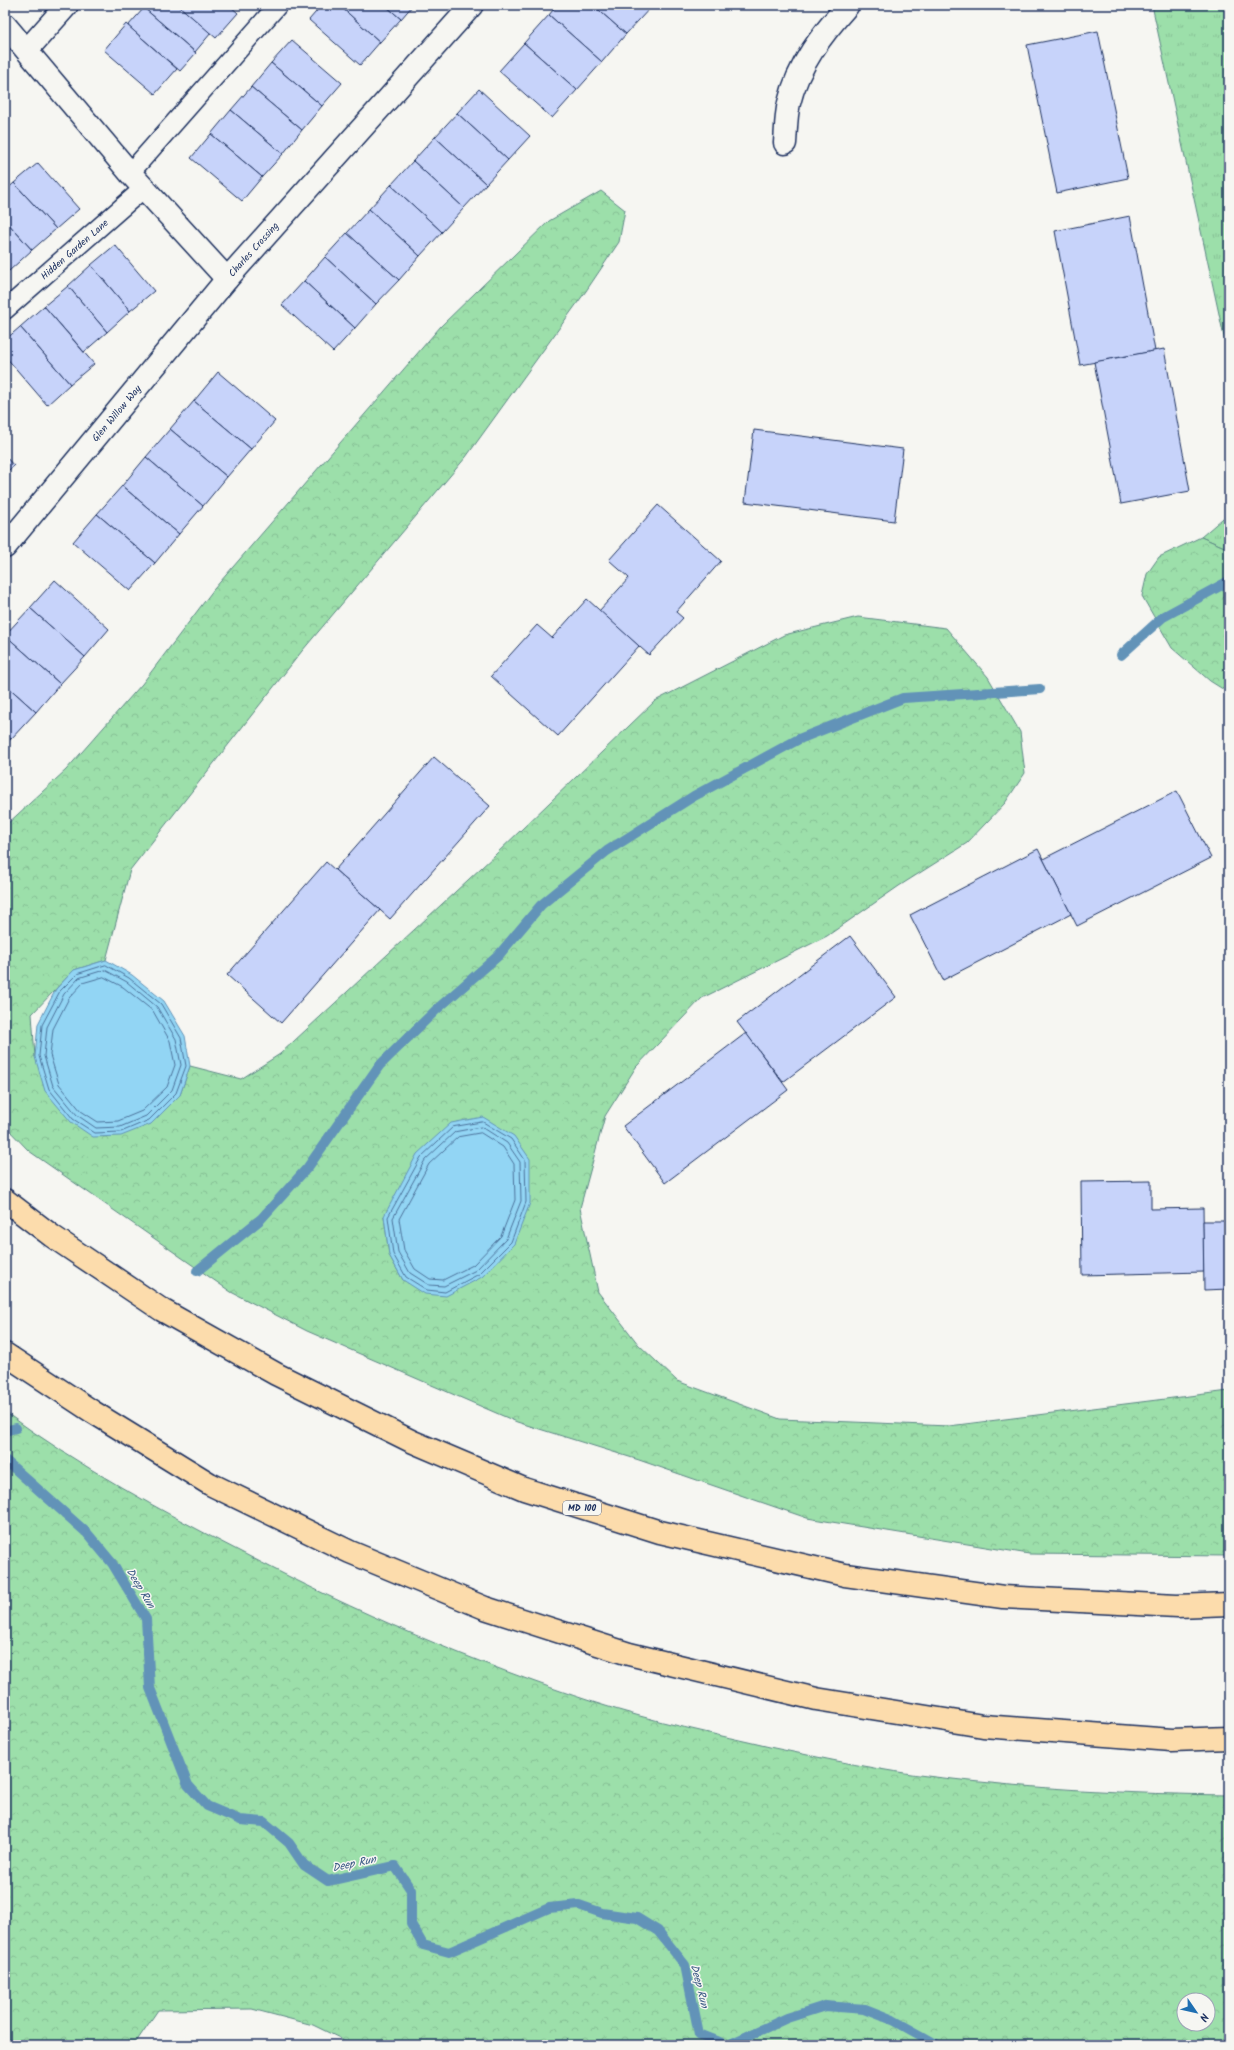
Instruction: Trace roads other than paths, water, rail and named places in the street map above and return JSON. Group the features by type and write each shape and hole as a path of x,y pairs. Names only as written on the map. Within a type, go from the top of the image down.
{"highway":[{"name":"MD 100","path":"5,1200 52,1236 162,1310 263,1367 411,1441 524,1489 660,1532 844,1575 1003,1597 1177,1606 1229,1604"},
{"path":"5,1354 93,1412 210,1484 343,1548 485,1608 629,1654 816,1699 983,1726 1172,1740 1229,1738"}],"street":[{"path":"27,50 67,5"},
{"name":"Charles Crossing","path":"5,26 137,180 227,279 472,5"},
{"path":"785,143 789,102 805,62 825,31 848,5"},
{"name":"Glen Willow Way","path":"5,547 227,279"}],"lane":[{"name":"Hidden Garden Lane","path":"5,310 137,180 278,5"}],"water":[{"path":"106,960 132,975 164,1001 185,1036 190,1066 180,1095 151,1124 121,1136 93,1137 71,1122 45,1091 35,1057 38,1024 56,989 74,970"},
{"path":"483,1117 514,1136 530,1159 530,1203 514,1244 482,1277 446,1296 425,1294 403,1280 389,1255 384,1216 417,1154 451,1123"}],"waterway":[{"path":"1121,655 1163,617 1229,581"},
{"path":"197,1271 261,1219 308,1167 379,1066 436,1010 498,956 541,905 607,851 694,796 799,739 903,698 1040,689"},
{"path":"5,1431 16,1428"},
{"name":"Deep Run","path":"5,1460 87,1533 112,1563 146,1619 150,1688 188,1785 207,1806 240,1820 264,1822 289,1843 304,1865 328,1881 395,1866 411,1890 411,1924 423,1945 449,1952 549,1908 579,1905 602,1913 637,1918 658,1931 685,1965 699,2034 727,2045"},
{"name":"Deep Run","path":"728,2045 787,2018 825,2006 865,2009 893,2020 938,2045"}]}
